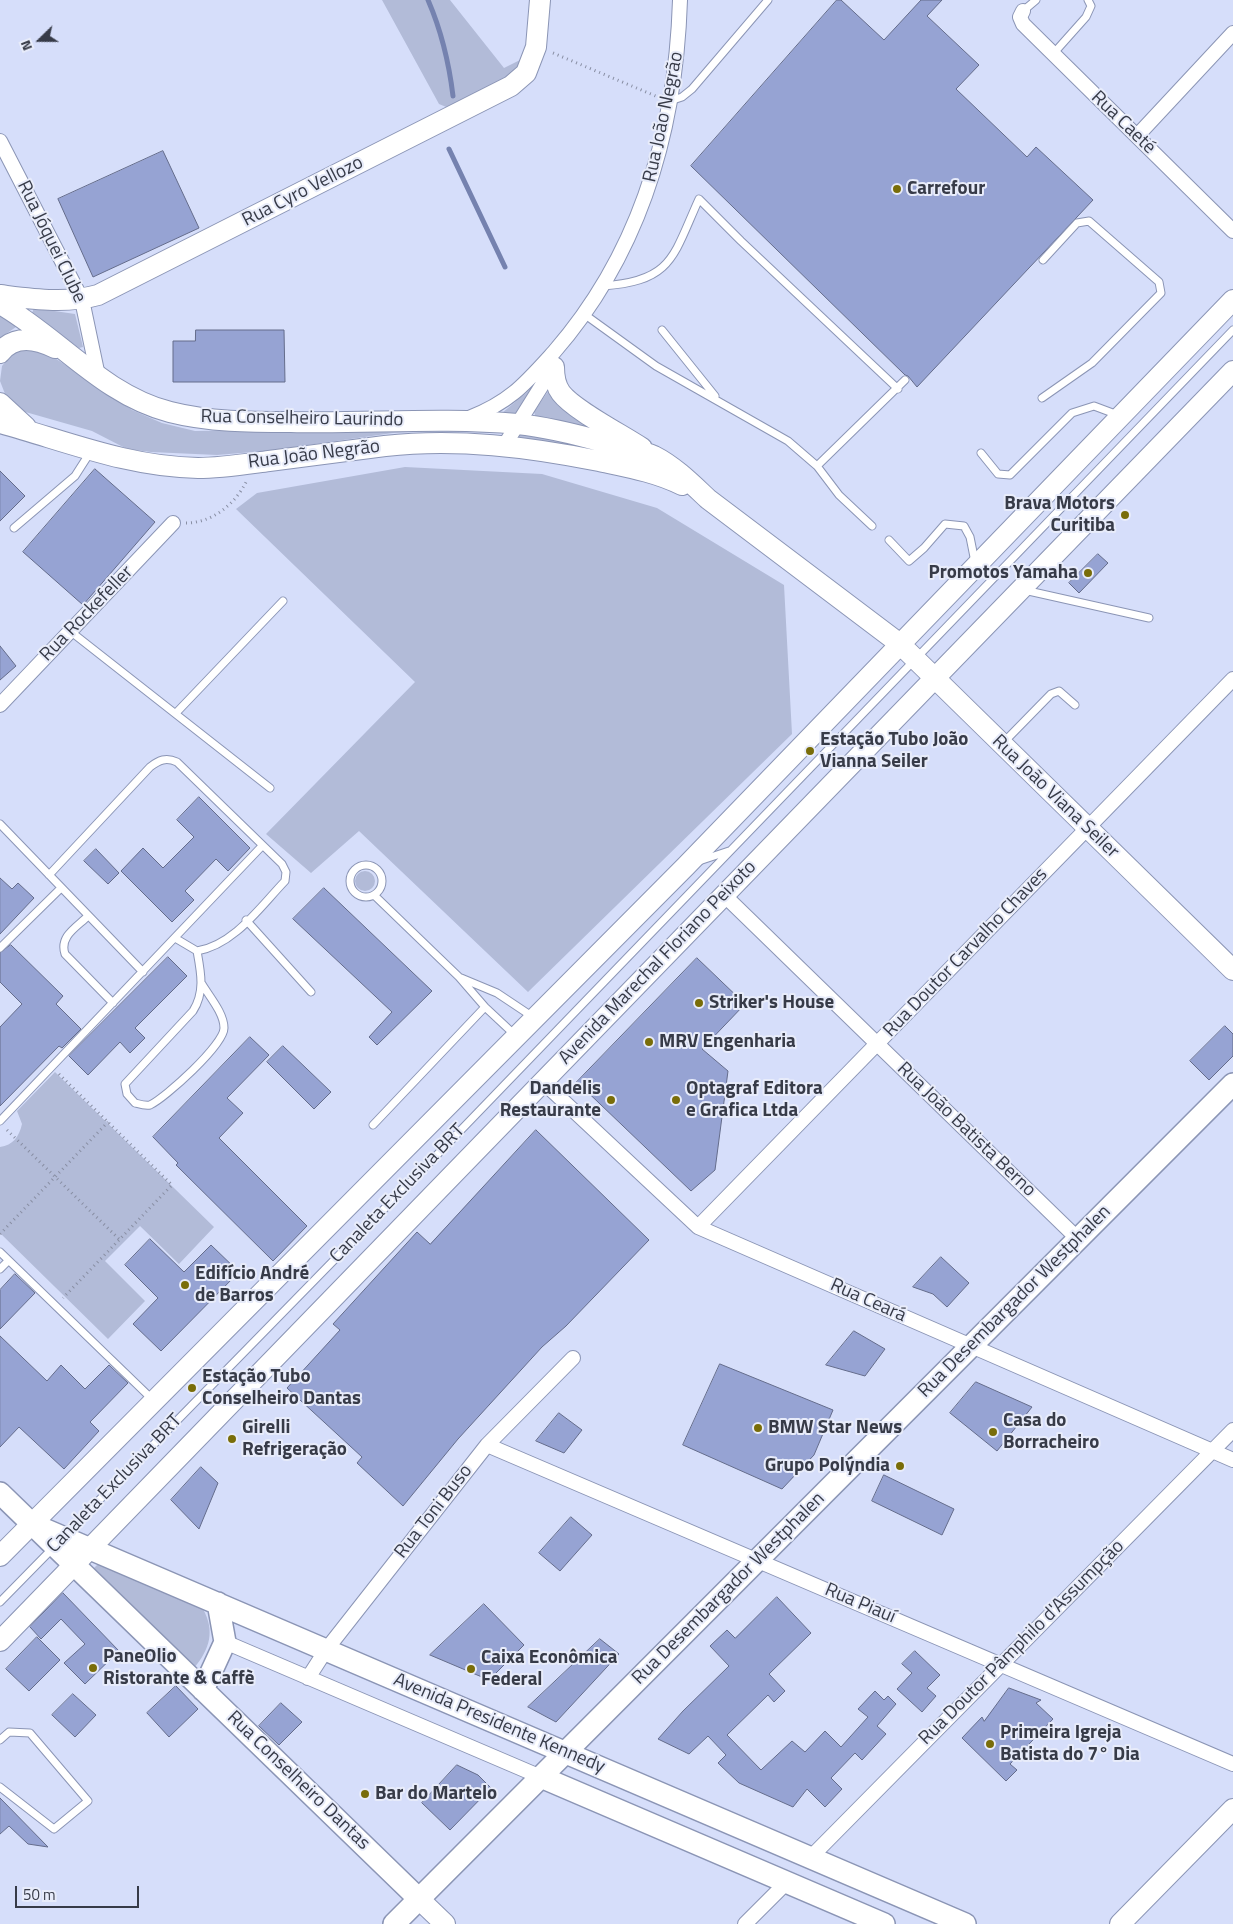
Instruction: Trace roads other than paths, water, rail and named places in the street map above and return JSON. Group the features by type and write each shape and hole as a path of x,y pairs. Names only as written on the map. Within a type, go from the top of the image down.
{"main road":[{"name":"Rua Desembargador Westphalen","path":"394,1924 1233,1084"},
{"name":"Rua Conselheiro Dantas","path":"0,1493 32,1524 59,1542 74,1565 419,1899"},
{"name":"Avenida Presidente Kennedy","path":"59,1542 90,1549 218,1603 811,1857 957,1922"},
{"path":"203,1690 225,1642 218,1603"},
{"name":"Avenida Presidente Kennedy","path":"541,1777 884,1924"},
{"path":"709,1850 722,1820"}],"street":[{"name":"Rua Cyro Vellozo","path":"0,295 55,301 82,300 98,296 511,86 526,73 536,47 540,0"},
{"name":"Rua João Negrão","path":"461,421 495,408 514,395 569,334 584,314 625,249 646,198 662,143 679,43 680,0"},
{"name":"Rua Caeté","path":"1023,11 1020,17 1023,24 1233,231"},
{"path":"1137,136 1233,33"},
{"name":"Rua Jóquei Clube","path":"0,141 82,300 98,376"},
{"path":"0,1556 686,866 1233,300"},
{"name":"Rua Conselheiro Laurindo","path":"0,304 25,318 98,376 132,398 168,412 199,418 338,423 461,421 518,424"},
{"name":"Rua João Negrão","path":"0,422 90,451 157,466 199,468 255,463 396,445 438,443 504,446 554,367 569,334"},
{"path":"0,353 17,341 31,339 42,342 81,362"},
{"path":"554,367 555,380 560,392 570,403 654,456"},
{"name":"Avenida Marechal Floriano Peixoto","path":"0,1641 1233,371"},
{"path":"0,403 31,432"},
{"name":"Rua João Viana Seiler","path":"518,424 569,433 654,456 682,475 708,499 900,644 1233,970"},
{"name":"Rua João Viana Seiler","path":"504,446 557,452 638,469 675,482 708,499"},
{"name":"Rua Rockefeller","path":"0,705 173,523"},
{"name":"Rua Doutor Carvalho Chaves","path":"698,1226 1233,679"},
{"name":"Rua João Batista Berno","path":"724,895 1078,1239"},
{"name":"Rua Ceará","path":"543,1082 698,1226 1233,1460"},
{"name":"Rua Toni Buso","path":"308,1678 326,1650 486,1445 573,1358"},
{"name":"Rua Doutor Pâmphilo d'Assumpção","path":"811,1857 1233,1430"},
{"name":"Rua Piauí","path":"486,1445 1233,1764"},
{"name":"Avenida Presidente Kennedy","path":"225,1642 541,1777"},
{"path":"1120,1924 1233,1809"},
{"path":"745,1924 787,1882"},
{"name":"Rua Conselheiro Dantas","path":"419,1899 445,1924"}],"lane":[{"path":"669,101 682,97 692,88 768,0"},
{"path":"1023,11 1036,0"},
{"path":"1053,54 1086,17 1091,6 1088,0"},
{"path":"601,286 627,284 647,279 671,260 699,199 740,241 898,389"},
{"path":"1042,398 1092,363 1161,293 1159,282 1089,221 1083,220 1077,224 1043,260"},
{"path":"584,314 656,366 716,398 788,441 817,466 839,495 872,526"},
{"path":"662,330 716,398"},
{"name":"Canaleta Exclusiva BRT","path":"0,1602 732,850 1233,330"},
{"path":"817,466 898,389 905,380"},
{"path":"981,454 998,474 1010,475 1072,413 1094,406 1121,416"},
{"path":"14,528 75,476 90,451"},
{"path":"890,540 908,561 924,548 945,524 964,526 970,537 976,566"},
{"path":"1021,589 1149,618"},
{"path":"176,713 283,601"},
{"path":"70,631 270,788"},
{"path":"1002,745 1051,694 1059,692 1075,705"},
{"path":"49,875 150,767 159,761 169,759 177,762 282,864 286,872 285,881 226,941 212,949 197,951 175,938"},
{"path":"0,824 3,832 49,875 143,972"},
{"path":"0,1122 262,846"},
{"name":"Canaleta Exclusiva BRT","path":"686,866 732,850"},
{"path":"367,865 376,868 381,877 381,887 374,895 365,897 356,894 350,885 351,875 357,868 367,865"},
{"path":"0,948 61,888"},
{"path":"374,895 459,977 485,1008 517,1036"},
{"path":"88,916 64,940 62,946 65,954 113,1003"},
{"path":"246,920 311,992"},
{"path":"197,951 202,984 200,1000 194,1011 125,1084 127,1094 135,1103 147,1106 163,1098 218,1043 224,1030 223,1018 202,984"},
{"path":"459,977 497,993 534,1018"},
{"path":"373,1125 485,1008"},
{"path":"0,1252 154,1401"},
{"path":"0,1269 8,1261"},
{"path":"0,1740 9,1732 30,1733 88,1800 54,1829 0,1787"}],"waterway":[{"path":"428,0 444,47 453,96"},
{"path":"449,149 505,267"}],"place":[{"name":"Carrefour","path":"897,189"},
{"name":"Brava Motors Curitiba","path":"1125,515"},
{"name":"Promotos Yamaha","path":"1088,573"},
{"name":"Estação Tubo João Vianna Seiler","path":"810,751"},
{"name":"Striker's House","path":"699,1003"},
{"name":"MRV Engenharia","path":"649,1042"},
{"name":"Dandelis Restaurante","path":"611,1100"},
{"name":"Optagraf Editora e Grafica Ltda","path":"676,1100"},
{"name":"Edifício André de Barros","path":"185,1285"},
{"name":"Estação Tubo Conselheiro Dantas","path":"192,1388"},
{"name":"BMW Star News","path":"758,1428"},
{"name":"Casa do Borracheiro","path":"993,1432"},
{"name":"Girelli Refrigeração","path":"232,1439"},
{"name":"Grupo Polýndia","path":"900,1466"},
{"name":"PaneOlio Ristorante & Caffè","path":"93,1668"},
{"name":"Caixa Econômica Federal","path":"471,1669"},
{"name":"Primeira Igreja Batista do 7° Dia","path":"990,1744"},
{"name":"Bar do Martelo","path":"365,1794"}]}
